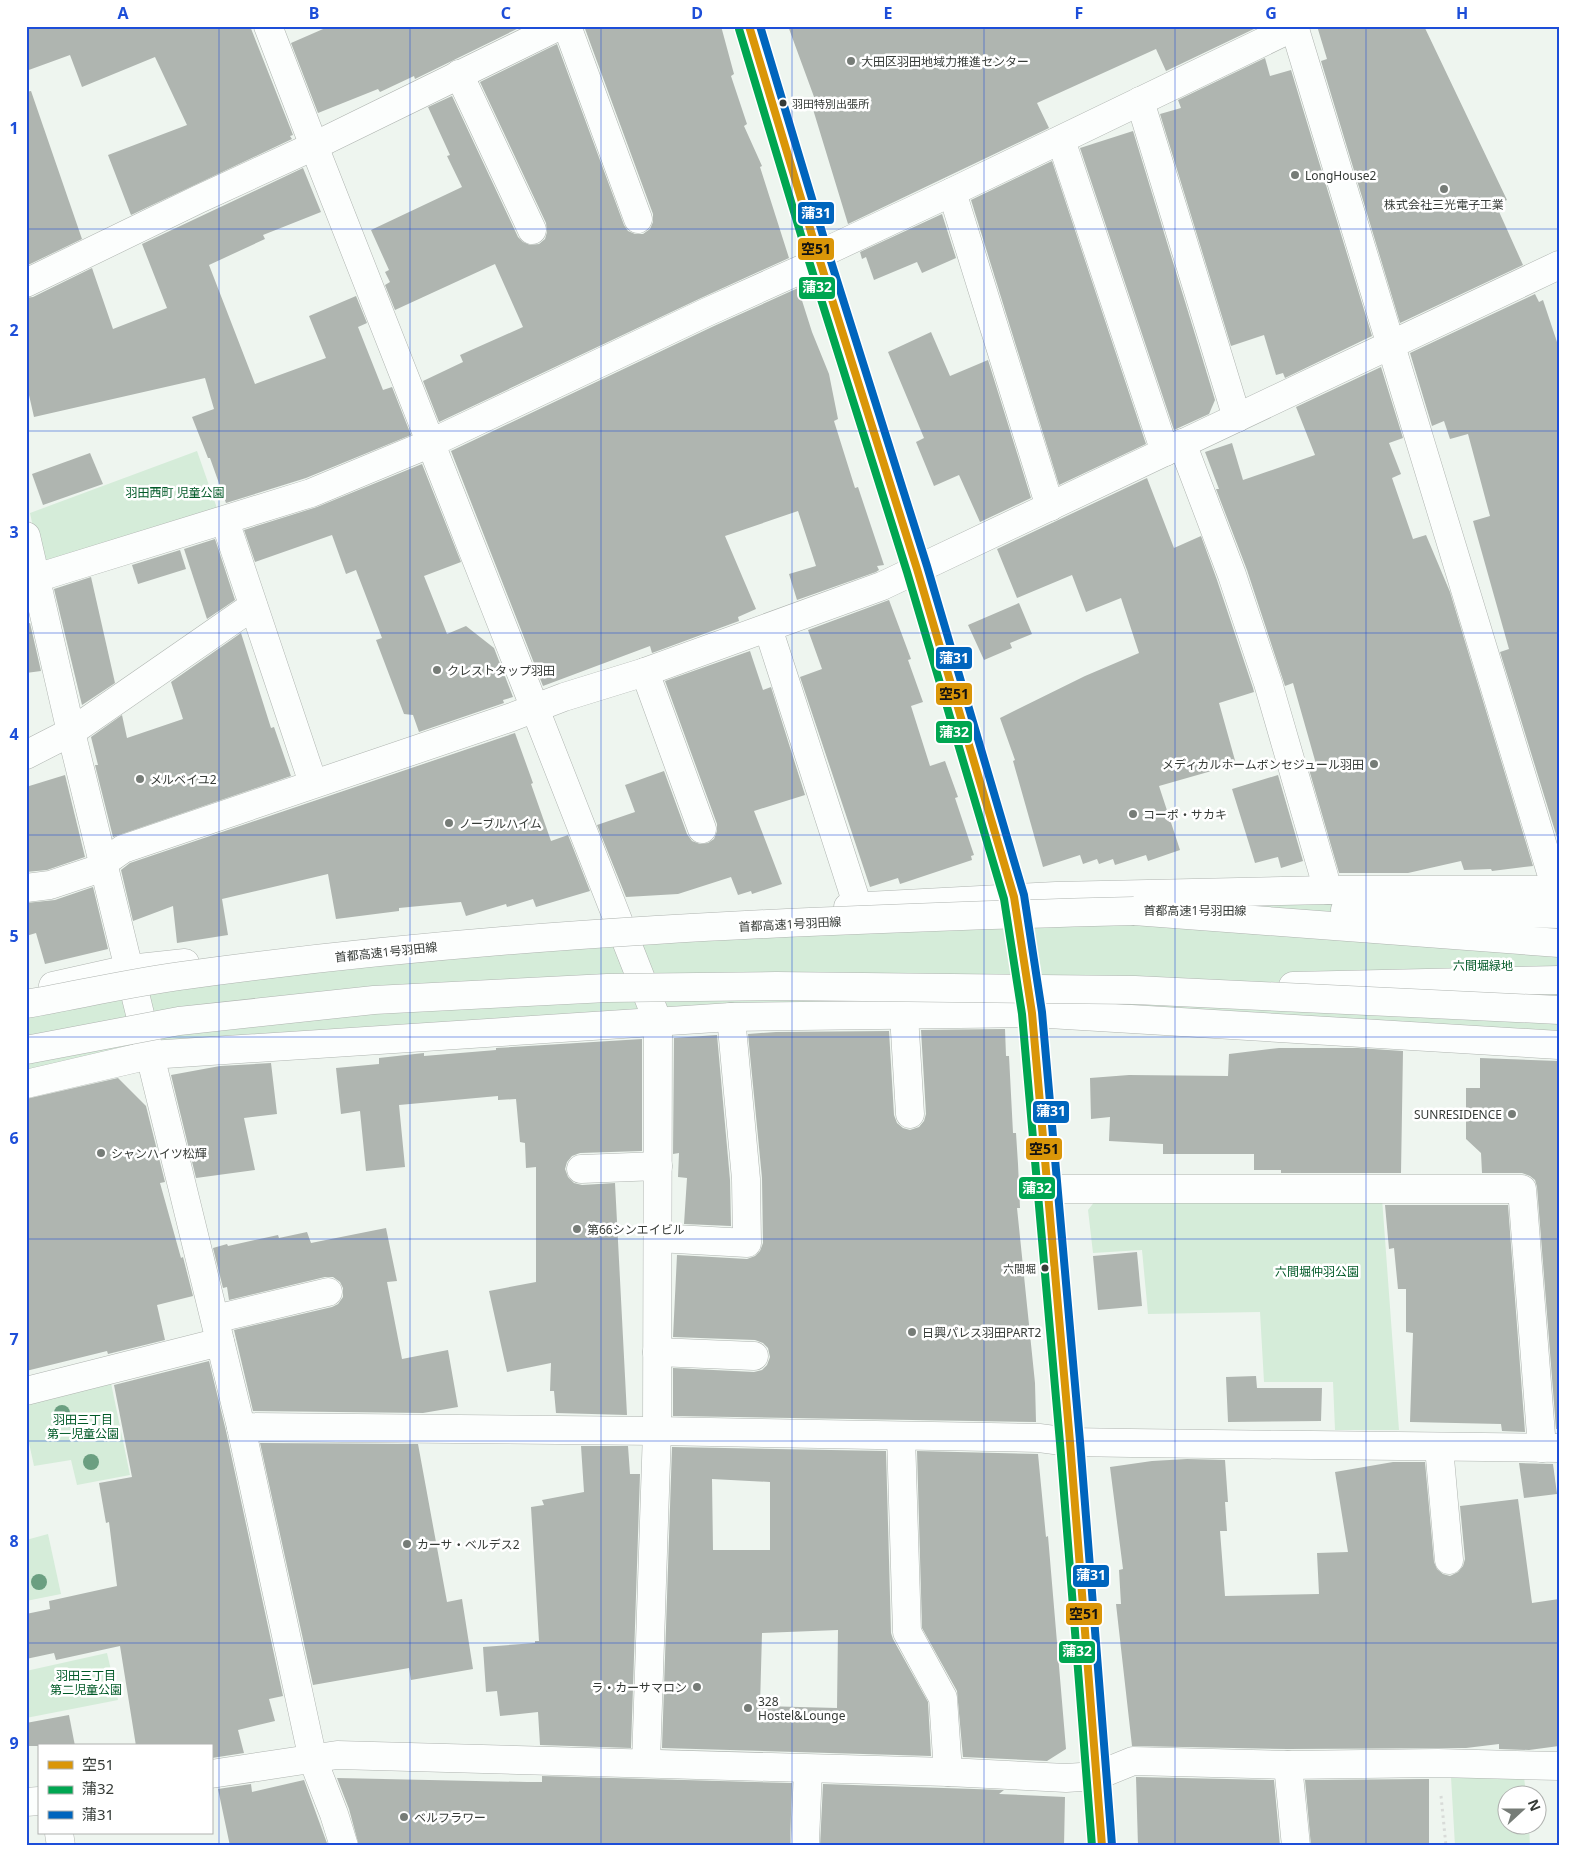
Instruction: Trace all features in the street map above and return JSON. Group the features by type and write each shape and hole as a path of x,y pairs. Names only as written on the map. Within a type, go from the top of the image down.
{"main road":[{"path":"268,26 658,1022 657,1432 646,1763"},
{"path":"26,283 314,146 559,26"},
{"path":"567,26 638,220"},
{"path":"749,26 819,258 917,569 1014,897 1032,1014 1070,1442 1102,1846"},
{"path":"26,992 129,969 618,920 1014,897 1328,890 1558,898 1295,26 707,312 430,443 310,493 225,521 36,578"},
{"path":"459,74 532,230"},
{"path":"1140,102 1237,418"},
{"path":"1061,140 1174,448 1232,575 1262,665 1328,890"},
{"path":"952,192 1050,507"},
{"path":"26,888 50,884 98,869 103,863 123,849 535,709 564,697 645,672 882,586 1559,265"},
{"path":"225,521 313,783"},
{"path":"26,536 71,732 241,1427 313,1760 344,1846"},
{"path":"26,755 71,732 253,606"},
{"path":"768,628 858,907"},
{"path":"645,672 702,829"},
{"name":"首都高速1号羽田線","path":"26,1004 178,976 369,952 599,934 912,917 1134,910 1361,910 1558,898"},
{"path":"1134,910 1559,943"},
{"path":"26,1050 179,1021 374,1000 607,988 776,986 1135,990 1559,980"},
{"path":"1135,990 1559,1010"},
{"path":"26,1084 150,1054 730,1016 1032,1014 1559,1045"},
{"path":"904,1015 910,1114"},
{"path":"658,1238 747,1243 746,1179 730,1016"},
{"path":"581,1169 658,1166"},
{"path":"241,1427 1039,1438 1070,1442 1550,1448 1522,1189 1047,1189"},
{"path":"26,1390 218,1330 328,1292"},
{"path":"658,1352 754,1356"},
{"path":"901,1436 907,1632 943,1698 948,1772"},
{"path":"1439,1448 1449,1560"},
{"path":"212,1774 337,1755 948,1772 1066,1778 1096,1776 1133,1761 1288,1765 1438,1763 1559,1766"},
{"path":"1288,1765 1296,1846"},
{"path":"805,1842 808,1769"}],"path":[{"path":"1438,1763 1446,1846"}],"green space":[{"name":"羽田西町 児童公園","path":"197,451 218,511 50,564 40,560 30,513"},
{"name":"六間堀緑地","path":"1559,890 1559,1045 1032,1013 150,1055 26,1084 26,992 618,920"},
{"name":"六間堀仲羽公園","path":"1382,1198 1399,1430 1335,1430 1333,1382 1264,1382 1260,1312 1148,1314 1142,1250 1093,1253 1088,1210 1095,1201"},
{"name":"羽田三丁目 第一児童公園","path":"111,1383 130,1475 77,1485 71,1460 34,1466 26,1429 26,1402"},
{"path":"48,1534 61,1594 26,1601 26,1540"},
{"name":"羽田三丁目 第二児童公園","path":"107,1653 118,1700 26,1718 26,1671"},
{"path":"1451,1777 1524,1777 1525,1784 1498,1784 1498,1834 1529,1834 1530,1846 1455,1846"}],"building":[{"path":"26,26 250,26 293,135 290,136 292,139 131,215 108,155 187,125 155,57 82,87 70,55 26,71"},
{"path":"330,26 523,26 415,79 414,76 380,92 378,89 318,113 291,43"},
{"path":"584,26 721,26 734,74 731,76 747,124 744,126 762,166 760,167 789,258 439,422 423,381 463,362 460,355 523,327 495,264 395,310 385,285 390,282 385,272 389,270 371,230 462,187 447,156 450,155 428,107 452,96 518,237 530,245 539,244 545,239 547,232 546,223 480,82 557,44 624,225 628,231 635,234 643,234 650,229 653,222 653,214"},
{"path":"788,26 1256,26 1256,28 1166,71 1156,49 1037,103 1049,128 848,224 812,106 817,105"},
{"path":"1317,26 1424,26 1507,200 1496,205 1523,265 1400,323 1321,61 1327,59"},
{"path":"1265,58 1270,76 1291,70 1372,336 1285,378 1283,373 1276,375 1264,335 1231,346 1160,114 1181,108 1178,100"},
{"path":"31,91 82,239 26,266 26,92"},
{"path":"1133,131 1215,400 1209,414 1174,430 1080,148"},
{"path":"1052,161 1146,444 1059,485 971,200"},
{"path":"303,168 321,212 263,235 265,239 209,265 255,384 326,358 309,316 356,296 367,323 358,327 383,390 392,387 411,435 306,478 226,503 210,458 208,458 192,417 214,409 205,378 34,417 26,382 26,298 33,297 92,268 113,329 167,308 142,244"},
{"path":"942,214 956,258 922,273 917,262 874,280 866,257 862,259 860,252"},
{"path":"798,288 812,332 829,374 838,419 834,421 855,488 858,487 884,565 877,566 879,570 876,572 797,600 789,574 816,566 798,511 725,536 756,609 738,617 739,621 652,653 650,646 543,686 451,451"},
{"path":"1535,294 1539,302 1543,300 1559,348 1559,844 1500,652 1509,649 1473,521 1490,516 1468,434 1450,439 1444,421 1432,426 1410,353"},
{"path":"931,332 950,376 988,360 1031,498 980,522 959,475 934,486 916,442 924,438 888,352"},
{"path":"1381,367 1403,438 1389,443 1401,474 1392,478 1413,539 1426,535 1450,592 1533,866 1492,871 1491,869 1464,870 1461,861 1408,873 1339,873 1308,766 1316,764 1293,683 1285,686 1247,570 1216,489 1219,489 1205,452 1232,443 1243,480 1315,455 1296,407"},
{"path":"90,453 103,484 43,505 32,474"},
{"path":"422,464 461,562 424,576 447,634 466,626 494,648 513,697 503,700 504,703 419,732 413,715 404,714 376,640 382,638 356,570 346,574 332,535 255,562 244,530 317,507"},
{"path":"1147,478 1174,548 1201,536 1253,688 1254,692 1219,703 1236,764 1159,786 1180,850 1148,861 1146,855 1115,865 1113,859 1099,864 1097,859 1083,864 1080,855 1043,867 1013,761 1015,760 1000,718 1085,676 1139,653 1121,598 1086,612 1072,575 1017,598 997,549"},
{"path":"215,539 235,600 207,619 184,549"},
{"path":"180,550 186,569 138,584 132,565"},
{"path":"91,577 115,683 82,705 54,589"},
{"path":"889,600 911,659 908,660 923,702 911,706 930,766 945,761 958,797 955,798 974,855 971,856 972,860 900,884 898,878 870,887 800,677 822,669 808,630"},
{"path":"1019,603 1032,634 1010,643 1012,648 984,660 968,625"},
{"path":"30,623 41,671 26,673 26,624"},
{"path":"241,633 271,728 274,727 291,776 113,837 95,765 98,765 91,737 122,715 127,738 183,719 171,682"},
{"path":"750,651 763,690 771,687 805,795 754,811 782,884 752,894 751,891 738,895 731,877 678,894 626,897 597,825 635,812 625,785 664,771 687,834 692,841 700,844 708,843 714,839 717,831 717,824 665,681"},
{"path":"515,733 551,841 568,835 590,891 536,907 533,899 507,907 506,904 466,916 461,902 399,908 399,911 336,919 328,874 222,899 228,935 177,943 173,906 133,921 121,870 130,863"},
{"path":"65,775 85,857 47,870 26,872 26,787"},
{"path":"1278,775 1303,861 1281,868 1278,857 1255,863 1232,789"},
{"path":"93,887 108,949 45,964 36,933 26,936 26,903 55,900"},
{"path":"1005,1029 1006,1056 1009,1056 1013,1133 1016,1133 1020,1208 1017,1208 1035,1383 1036,1422 673,1416 673,1368 754,1372 762,1370 767,1365 770,1357 768,1348 763,1343 755,1340 673,1337 677,1255 747,1259 755,1256 760,1251 763,1243 762,1178 748,1034 889,1031 894,1115 897,1123 903,1128 910,1130 919,1127 924,1121 926,1114 921,1030"},
{"path":"717,1035 730,1180 731,1226 684,1224 687,1178 678,1177 679,1153 673,1154 674,1038"},
{"path":"642,1039 642,1151 580,1153 572,1156 567,1162 565,1169 568,1177 574,1183 582,1185 615,1183 627,1415 556,1413 554,1391 550,1391 551,1363 507,1372 489,1291 536,1282 536,1167 526,1168 525,1143 520,1142 516,1099 498,1100 498,1096 399,1105 405,1167 366,1171 360,1111 341,1114 336,1068 379,1064 379,1058 424,1053 424,1056 496,1050 496,1048"},
{"path":"1279,1048 1358,1048 1403,1051 1401,1173 1281,1173 1281,1170 1254,1170 1254,1154 1163,1154 1163,1144 1109,1141 1110,1117 1091,1119 1090,1078 1129,1075 1228,1076 1229,1054"},
{"name":"SUNRESIDENCE","path":"1480,1058 1559,1061 1559,1429 1556,1429 1535,1180 1522,1173 1482,1173 1481,1153 1466,1139 1466,1088 1480,1088"},
{"path":"271,1063 277,1114 244,1118 255,1170 196,1178 171,1075 220,1066"},
{"path":"118,1078 146,1106 165,1182 160,1183 193,1296 157,1305 165,1340 108,1354 107,1351 26,1371 26,1099"},
{"path":"1385,1205 1508,1205 1525,1432 1502,1431 1501,1424 1410,1422 1413,1333 1406,1332 1406,1289 1398,1289 1394,1248 1389,1249"},
{"path":"386,1228 397,1281 387,1282 402,1359 448,1350 458,1407 423,1413 253,1411 234,1330 332,1307 338,1304 343,1297 343,1288 340,1282 333,1277 325,1277 229,1300 227,1287 223,1288 213,1248 278,1235 279,1238 307,1232 311,1243"},
{"path":"1137,1252 1142,1306 1098,1310 1093,1256"},
{"path":"209,1361 226,1431 283,1696 269,1699 275,1721 238,1730 244,1753 212,1758 212,1744 136,1744 120,1646 56,1660 54,1653 26,1659 26,1614 50,1609 49,1601 117,1586 109,1522 106,1523 99,1483 132,1477 114,1385"},
{"path":"1256,1376 1257,1388 1322,1388 1321,1421 1228,1422 1226,1377"},
{"path":"260,1443 418,1444 447,1602 462,1599 473,1669 411,1680 409,1668 313,1685"},
{"path":"581,1446 628,1446 630,1474 640,1474 631,1748 540,1745 538,1712 500,1716 497,1691 486,1692 483,1647 535,1643 535,1641 539,1641 531,1507 544,1505 542,1500 584,1492"},
{"path":"672,1447 886,1451 891,1633 928,1702 931,1756 662,1748","holes":["712,1479 770,1482 770,1550 713,1550","838,1630 837,1708 760,1706 762,1633"]},
{"path":"917,1451 1038,1454 1046,1537 1048,1536 1066,1749 1047,1761 963,1757 957,1691 922,1628"},
{"path":"1187,1459 1225,1460 1228,1502 1225,1502 1227,1531 1220,1531 1225,1596 1319,1594 1317,1553 1348,1552 1335,1472 1393,1462 1425,1462 1434,1562 1437,1569 1443,1574 1450,1576 1458,1572 1463,1566 1465,1559 1460,1506 1518,1499 1532,1603 1559,1599 1559,1746 1529,1750 1499,1749 1499,1744 1466,1748 1288,1749 1132,1746 1116,1604 1121,1604 1119,1570 1123,1569 1110,1467 1152,1461"},
{"path":"1519,1463 1553,1464 1557,1494 1524,1498"},
{"path":"69,1715 75,1744 38,1744 38,1746 26,1746 26,1723"},
{"path":"542,1776 792,1783 790,1846 359,1846 349,1809 337,1778 542,1782"},
{"path":"1136,1777 1274,1780 1280,1846 1138,1846"},
{"path":"1429,1779 1429,1846 1311,1846 1305,1780"},
{"path":"304,1780 328,1846 230,1846 218,1789 251,1784 252,1792"},
{"path":"823,1784 1004,1790 999,1794 1065,1797 1064,1846 820,1846"}],"transit line":[{"name":"空51","path":"749,26 818,255 917,569 1014,897 1032,1013 1070,1442 1102,1846"},
{"name":"蒲31","path":"760,26 828,252 927,566 1024,895 1042,1012 1080,1441 1112,1845"},
{"name":"蒲32","path":"739,29 808,258 907,572 1004,899 1022,1014 1060,1443 1092,1846"}],"place":[{"name":"大田区羽田地域力推進センター","path":"851,61"},
{"name":"羽田特別出張所","path":"783,103"},
{"name":"LongHouse2","path":"1295,175"},
{"name":"株式会社三光電子工業","path":"1444,189"},
{"name":"クレストタップ羽田","path":"437,670"},
{"name":"メディカルホームボンセジュール羽田","path":"1374,764"},
{"name":"メルベイユ2","path":"140,779"},
{"name":"コーポ・サカキ","path":"1133,814"},
{"name":"ノーブルハイム","path":"449,823"},
{"name":"SUNRESIDENCE","path":"1512,1114"},
{"name":"シャンハイツ松輝","path":"101,1153"},
{"name":"第66シンエイビル","path":"577,1229"},
{"name":"六間堀","path":"1045,1268"},
{"name":"日興パレス羽田PART2","path":"912,1332"},
{"name":"カーサ・ベルデス2","path":"407,1544"},
{"name":"ラ・カーサマロン","path":"697,1687"},
{"name":"328 Hostel&Lounge","path":"748,1708"},
{"name":"ベルフラワー","path":"404,1817"}]}
